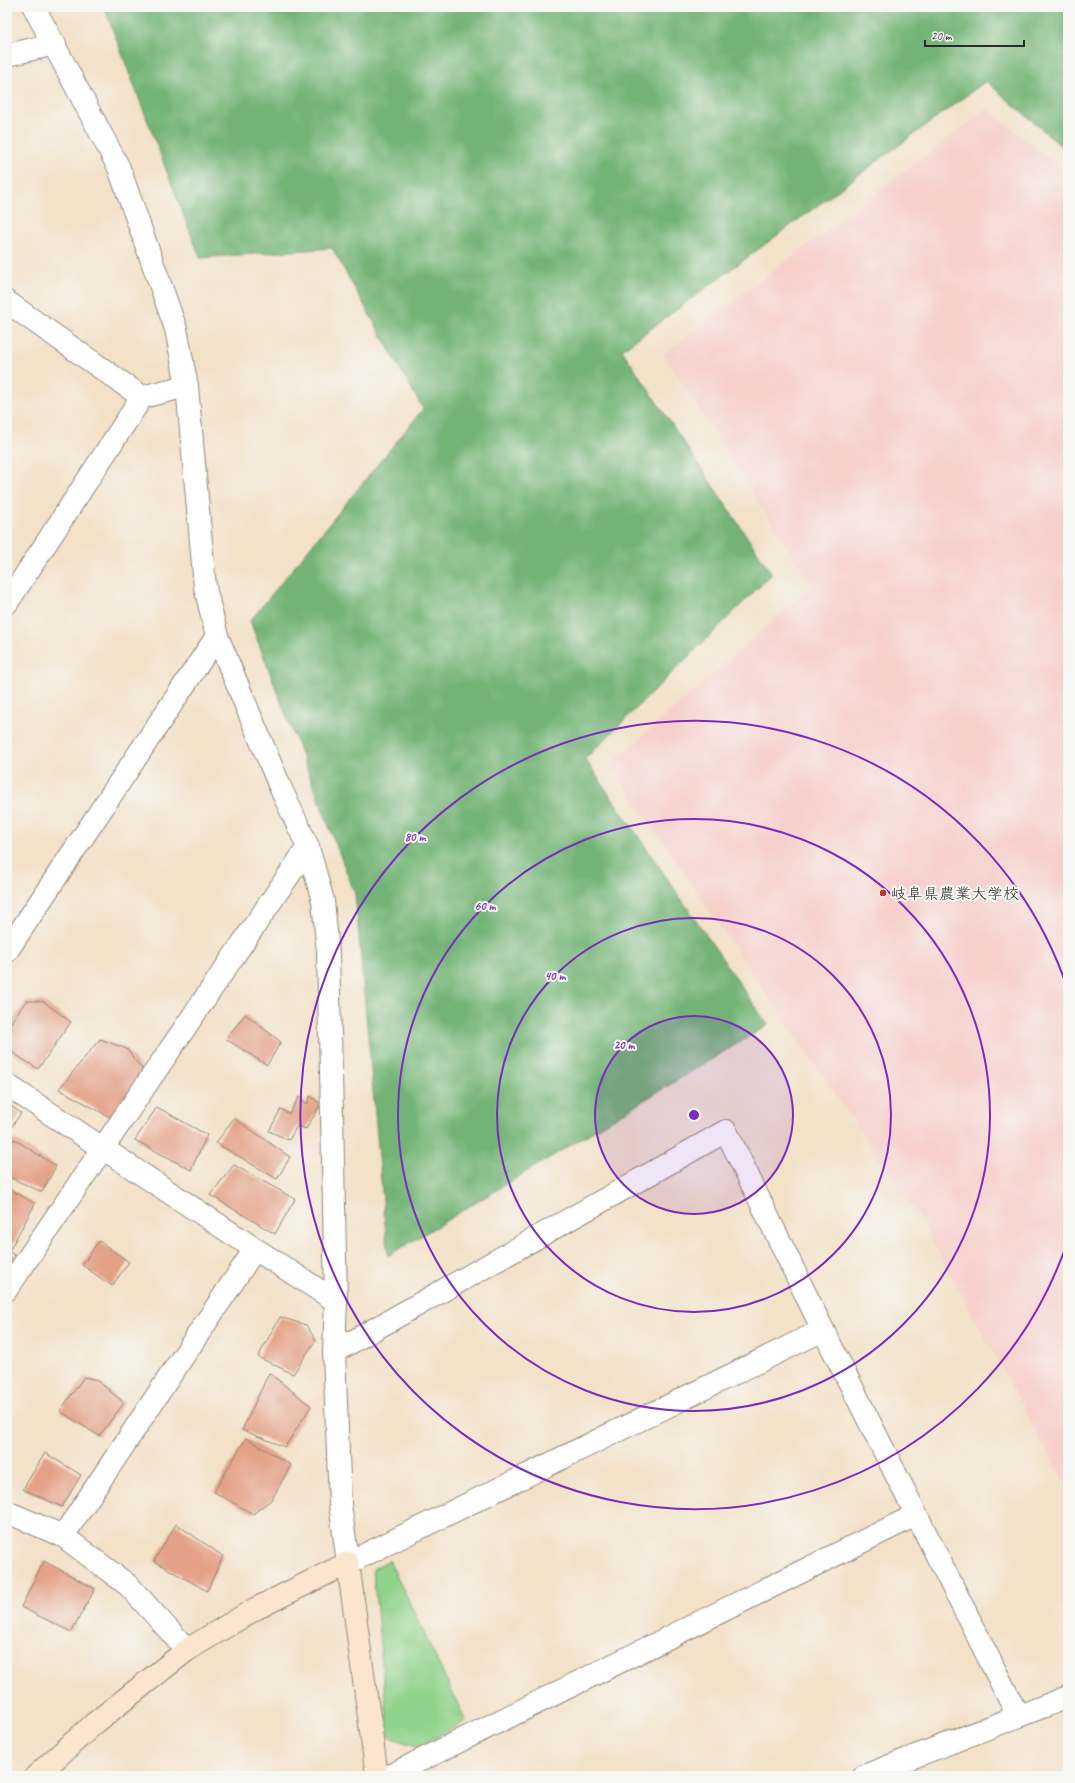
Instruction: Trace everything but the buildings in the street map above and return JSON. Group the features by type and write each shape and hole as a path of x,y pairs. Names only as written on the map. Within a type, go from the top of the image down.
{"street":[{"path":"34,7 55,44 118,168 176,329 187,386 205,587 218,636 281,789 308,847 323,901 328,952 336,1301 334,1352 340,1504 377,1776"},
{"path":"7,55 55,44"},
{"path":"7,302 142,397"},
{"path":"7,603 142,397 187,386"},
{"path":"7,951 218,636"},
{"path":"7,1289 308,847"},
{"path":"7,1085 336,1301"},
{"path":"334,1352 726,1131 823,1330 1018,1716"},
{"path":"63,1536 255,1249"},
{"path":"36,1776 95,1723 187,1650 255,1609 823,1330"},
{"path":"7,1512 63,1536 129,1586 187,1650"},
{"path":"389,1776 916,1514"},
{"path":"864,1776 1068,1697"}],"shaded area":[{"name":"岐阜県農業大学校","path":"987,109 1068,173 1068,1489 919,1217 610,765 812,586 664,354"}],"green space":[{"path":"104,7 1068,7 1068,152 986,81 622,350 772,574 585,759 768,1025 388,1256 355,894 250,621 423,409 332,248 200,258"},
{"path":"389,1560 466,1721 418,1747 389,1737 373,1569"}],"place":[{"name":"岐阜県農業大学校","path":"883,893"}]}
